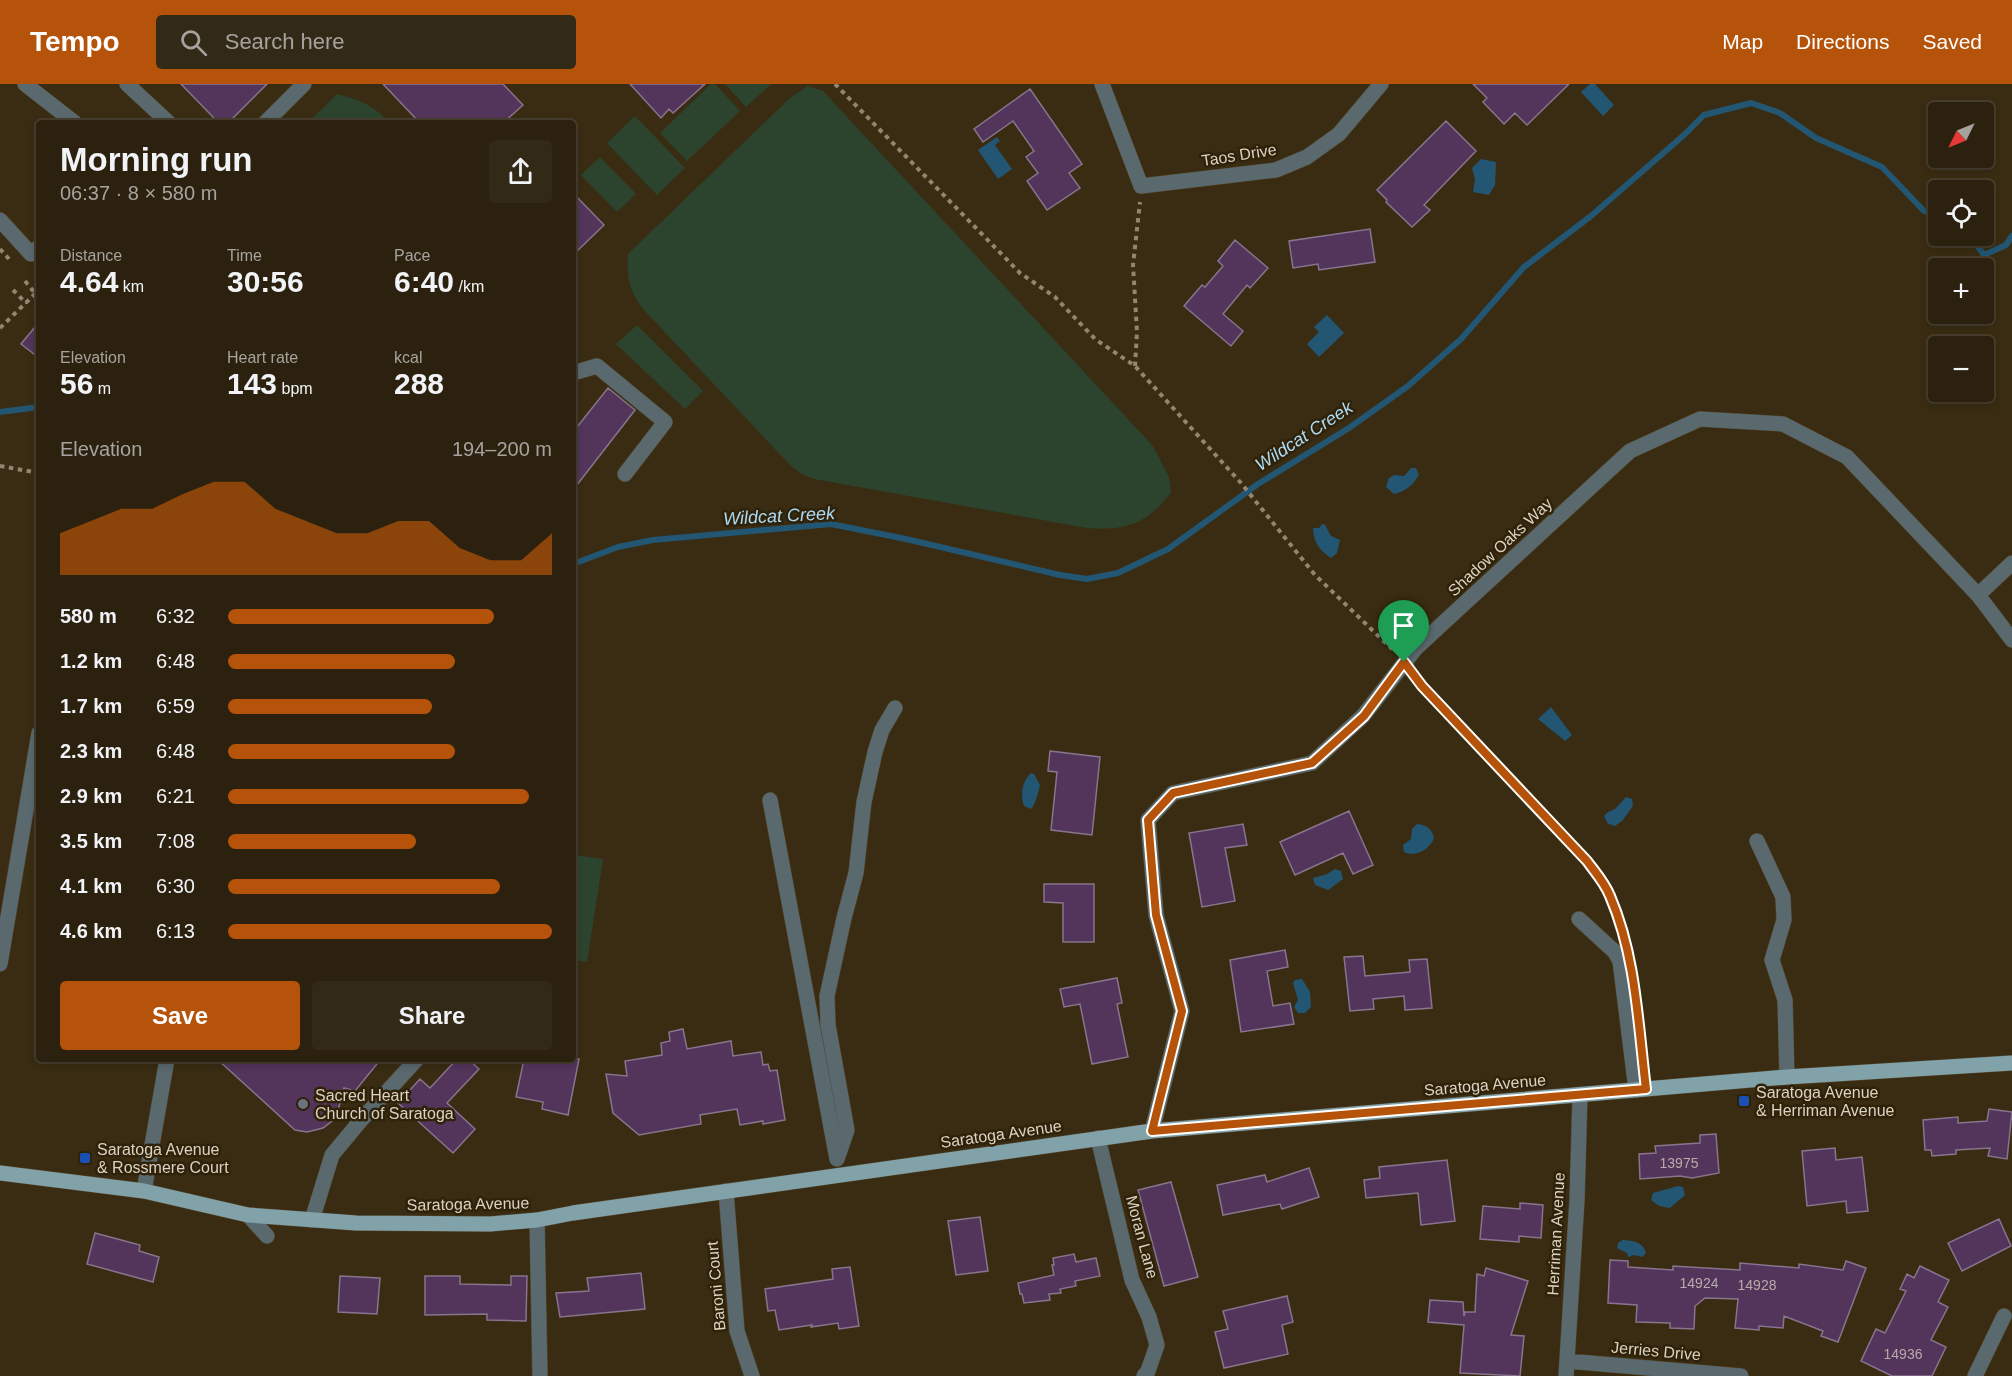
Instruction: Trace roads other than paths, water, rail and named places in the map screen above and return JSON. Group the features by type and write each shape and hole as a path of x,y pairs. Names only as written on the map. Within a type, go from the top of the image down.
{"main road":[{"name":"Saratoga Avenue","path":"0,1173 144,1191 248,1215 356,1223 468,1224 537,1220 726,1191 839,1166 1152,1131 1787,1077 2012,1062"}],"street":[{"path":"26,84 71,120"},
{"path":"127,84 166,120"},
{"path":"268,120 304,84"},
{"name":"Taos Drive","path":"1102,84 1141,186 1276,170 1307,157 1339,134 1381,84"},
{"path":"0,220 31,254 36,250"},
{"path":"576,372 597,366 665,422 625,474"},
{"name":"Shadow Oaks Way","path":"1152,1131 1182,1011 1156,915 1148,820 1173,793 1312,763 1364,716 1416,648 1630,452 1700,419 1783,424 1847,457 1977,595 2012,640"},
{"path":"1977,595 2012,562"},
{"path":"839,1166 847,1130 828,1024 828,996 856,873 864,802 875,752 882,730 895,708"},
{"path":"0,964 36,755"},
{"path":"770,800 839,1166"},
{"path":"1757,841 1783,897 1784,920 1772,960 1785,1000 1787,1077"},
{"path":"1579,919 1615,952 1620,961 1636,1090"},
{"path":"144,1191 166,1062"},
{"path":"312,1220 332,1155 414,1062"},
{"name":"Herriman Avenue","path":"1567,1368 1577,1200 1580,1095"},
{"name":"Moran Lane","path":"1098,1138 1132,1280 1149,1317 1157,1345 1144,1376"},
{"name":"Baroni Court","path":"726,1191 737,1331 752,1376"},
{"path":"248,1215 267,1236"},
{"path":"537,1220 540,1376"},
{"path":"1975,1376 2004,1317"},
{"name":"Jerries Drive","path":"1567,1368 1741,1376"}],"water":[{"path":"1590,84 1595,84 1614,105 1603,116 1581,92"},
{"path":"997,137 1000,141 995,145 1012,169 998,179 978,150"},
{"path":"1481,159 1496,162 1495,185 1489,195 1473,192 1475,179 1472,168"},
{"path":"1327,315 1344,333 1319,357 1307,344 1319,332 1314,327"},
{"path":"1411,468 1416,468 1419,475 1408,488 1394,494 1386,487 1389,478 1394,475 1404,476"},
{"path":"1322,524 1331,536 1340,540 1337,553 1331,558 1320,549 1314,538 1313,528 1319,528"},
{"path":"1551,707 1572,735 1565,741 1538,719"},
{"path":"1031,773 1040,785 1031,809 1024,806 1022,793 1024,784"},
{"path":"1626,797 1632,799 1633,806 1622,821 1615,826 1608,824 1604,816 1615,809"},
{"path":"1417,824 1428,828 1434,838 1422,851 1408,854 1404,852 1403,845 1411,839 1412,829"},
{"path":"1335,869 1341,871 1343,879 1328,890 1315,885 1313,878"},
{"path":"1302,979 1310,992 1311,1007 1305,1013 1298,1013 1294,1007 1298,1000 1293,983 1295,980"},
{"path":"1678,1186 1683,1187 1685,1195 1670,1208 1659,1206 1651,1200 1653,1193"},
{"path":"1623,1240 1638,1243 1646,1253 1642,1257 1634,1255 1628,1257 1627,1253 1617,1248 1618,1243"}],"waterway":[{"name":"Wildcat Creek","path":"576,563 618,547 653,540 831,524 1060,575 1087,579 1118,573 1168,549 1258,484 1349,428 1408,386 1461,339 1524,267 1591,216 1704,115 1751,103 1780,113 1816,138 1882,167 1928,212"},
{"name":"Wildcat Creek","path":"1977,246 1984,255 2006,245 2012,236"},
{"name":"Wildcat Creek","path":"0,412 36,407"}],"place":[{"name":"Saratoga Avenue & Herriman Avenue","path":"1744,1101"},
{"name":"Sacred Heart Church of Saratoga","path":"303,1104"},
{"name":"Saratoga Avenue & Rossmere Court","path":"85,1158"}]}
